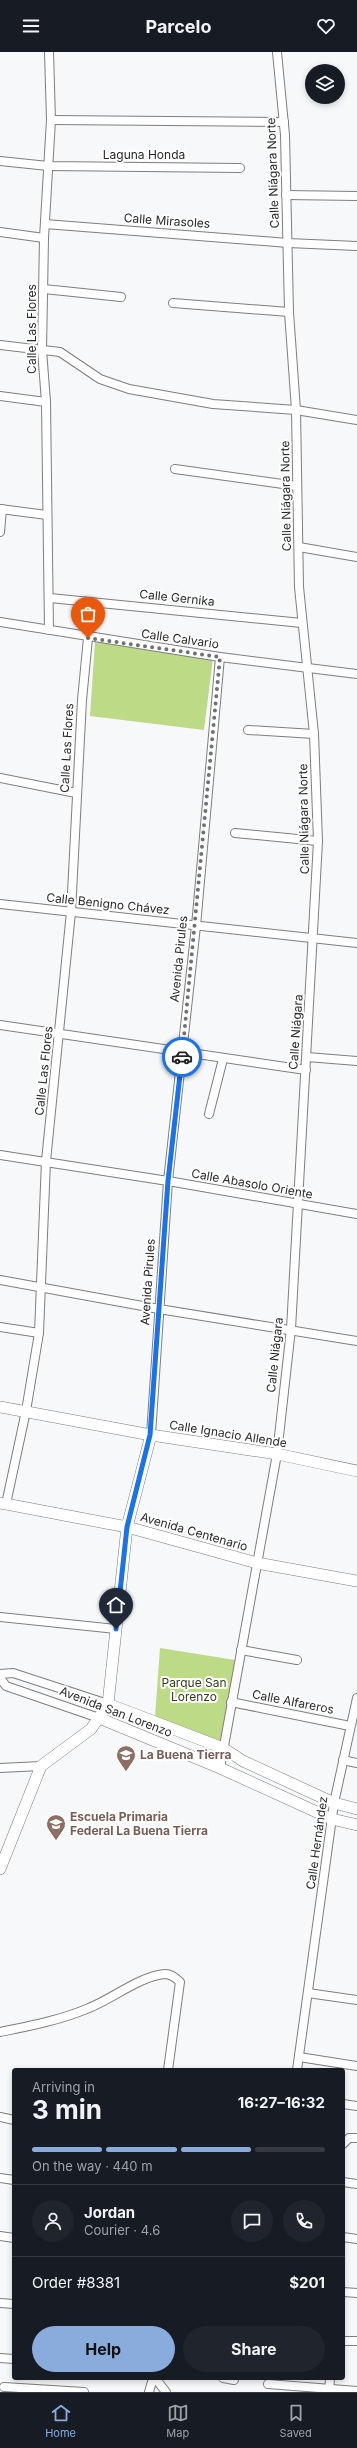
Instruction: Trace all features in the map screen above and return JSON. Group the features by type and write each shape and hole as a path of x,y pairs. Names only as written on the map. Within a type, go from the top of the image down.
{"street":[{"name":"Calle Las Flores","path":"49,52 50,120 44,238 42,350 46,402 47,515 50,598 49,630"},
{"name":"Calle Niágara Norte","path":"277,52 284,122 289,312 296,410 302,623 314,734 318,840 314,940"},
{"path":"50,120 284,122"},
{"name":"Laguna Honda","path":"0,161 48,166 240,168"},
{"path":"286,195 357,196"},
{"name":"Calle Mirasoles","path":"45,224 288,243 357,246"},
{"path":"0,232 44,238"},
{"path":"44,289 121,297"},
{"path":"173,303 289,312"},
{"path":"0,344 60,352 100,379 117,386 213,404 296,410 357,420"},
{"path":"0,396 46,402"},
{"path":"176,469 297,486"},
{"path":"0,532 1,509 47,515"},
{"path":"299,548 357,557"},
{"name":"Calle Gernika","path":"50,598 302,623"},
{"name":"Calle Calvario","path":"0,622 88,638 220,657 357,674"},
{"name":"Calle Las Flores","path":"3,1504 26,1411 39,1333 46,1161 71,912 76,793 88,638"},
{"name":"Avenida Pirules","path":"40,1766 77,1741 99,1718 108,1704 127,1527 150,1435 168,1181 196,926 220,657"},
{"path":"248,730 314,734"},
{"path":"0,778 76,793"},
{"path":"235,833 318,840"},
{"name":"Calle Benigno Chávez","path":"0,904 314,940 357,943"},
{"name":"Calle Niágara","path":"220,1768 222,1748 258,1564 277,1454 291,1329 314,940"},
{"path":"0,1025 60,1033 182,1053 306,1070"},
{"path":"307,1057 357,1061"},
{"path":"209,1114 223,1059"},
{"name":"Calle Abasolo Oriente","path":"0,1155 168,1181 298,1205 357,1214"},
{"path":"0,1280 40,1286 159,1309 291,1329 357,1341"},
{"path":"0,1327 39,1333"},
{"name":"Calle Ignacio Allende","path":"0,1407 150,1435 277,1454 357,1471"},
{"name":"Avenida Centenario","path":"3,1504 127,1527 258,1564 357,1581"},
{"path":"0,1617 116,1629"},
{"path":"241,1650 297,1660"},
{"name":"Avenida San Lorenzo","path":"0,1674 13,1673 108,1704 222,1748 243,1761 334,1803 357,1809"},
{"name":"Avenida San Lorenzo","path":"0,1678 6,1686 99,1718 220,1768 332,1819 357,1825"},
{"name":"Calle Hernández","path":"297,2068 334,1803 357,1698"},
{"name":"Calle Alfareros","path":"231,1702 350,1726"},
{"path":"343,1760 357,1763"},
{"path":"0,1768 40,1766 0,1868"},
{"path":"0,2032 68,2016 90,2008 148,1978 167,1974 173,1976 180,1982 168,2068"},
{"path":"308,1993 357,2000"},
{"path":"299,2057 336,2067 357,2066"},
{"path":"345,2104 357,2106"},
{"path":"0,2118 12,2120"},
{"path":"345,2142 349,2138 357,2138"},
{"path":"0,2178 12,2180"},
{"path":"345,2182 357,2184"},
{"path":"0,2236 12,2238"},
{"path":"345,2237 357,2238"},
{"path":"345,2292 357,2294"},
{"path":"0,2303 12,2304"},
{"path":"345,2341 357,2341"},
{"path":"0,2358 12,2359"},
{"path":"149,2392 153,2380"},
{"path":"156,2380 166,2392"},
{"path":"329,2390 330,2380"},
{"path":"268,2384 357,2391"},
{"path":"4,2387 84,2392"}],"green space":[{"path":"95,642 213,658 204,730 90,716"},
{"name":"Parque San Lorenzo","path":"160,1648 235,1660 220,1743 155,1717"}],"way so far":[{"path":"88,638 220,657 196,926 182,1057"}],"place":[{"name":"La Buena Tierra","path":"126,1772"},
{"name":"Escuela Primaria Federal La Buena Tierra","path":"56,1841"}],"route":[{"path":"116,1629 127,1527 150,1435 168,1181 182,1057"}]}
